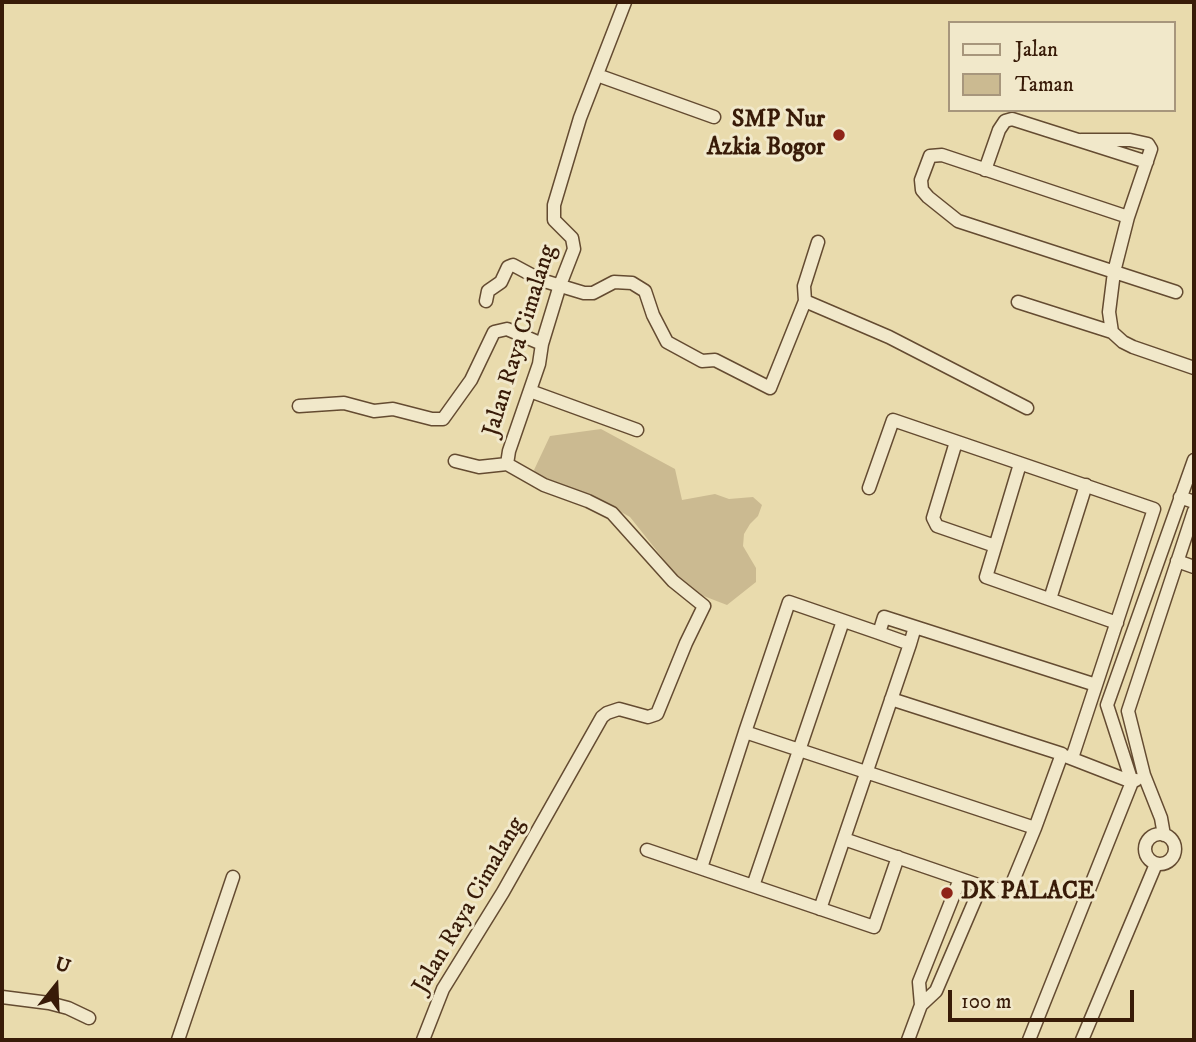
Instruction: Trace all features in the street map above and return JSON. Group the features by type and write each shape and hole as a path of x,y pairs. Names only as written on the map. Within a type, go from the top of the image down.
{"street":[{"name":"Jalan Raya Cimalang","path":"423,1040 443,989 503,892 602,717 619,709 648,718 657,714 704,606 673,581 612,513 588,500 544,485 507,464 539,364 542,344 560,285 575,244 554,220 554,205 580,118 625,2"},
{"path":"597,75 713,117"},
{"path":"985,170 999,130 1009,119 1147,162 1128,217 1114,272 1109,312 1112,332"},
{"path":"1128,217 935,155 928,160 920,186 928,197 958,220 1176,292"},
{"path":"486,301 488,291 501,282 508,267 513,265 528,274 589,294 614,282 627,282 642,288 667,342 702,361 715,359 769,388 806,301 804,286 818,242"},
{"path":"806,301 889,337 1027,408"},
{"path":"1018,302 1112,332 1133,347 1194,368"},
{"path":"299,406 344,403 374,411 393,409 432,419 443,419 471,380 494,332 507,329 542,344"},
{"path":"530,391 637,430"},
{"path":"844,839 981,886 1007,891 1096,685 1154,509 893,420 869,488"},
{"path":"956,442 933,519 937,526 995,546"},
{"path":"1132,782 1107,705 1194,460"},
{"path":"455,461 480,467 507,464"},
{"path":"1020,464 986,577 1116,623"},
{"path":"1050,599 1086,485"},
{"path":"1180,497 1194,502"},
{"path":"1164,835 1161,818 1144,775 1128,711 1194,511"},
{"path":"1177,561 1194,567"},
{"path":"701,868 789,602 910,644"},
{"path":"879,633 884,617 1096,685"},
{"path":"753,886 843,621"},
{"path":"820,909 915,627"},
{"path":"891,699 1067,756 1132,782"},
{"path":"745,732 1035,828"},
{"path":"1029,1040 1132,782 1144,775"},
{"path":"1154,835 1164,835 1173,841 1175,851 1170,860 1156,864 1147,857 1146,842 1154,835"},
{"path":"647,850 874,927 898,857"},
{"path":"1082,1040 1156,864"},
{"path":"178,1040 233,877"},
{"path":"908,1040 921,1005 919,982 960,879"},
{"path":"921,1005 936,991 981,886"},
{"path":"2,997 49,1003 89,1018"}],"green space":[{"path":"601,429 675,469 682,500 715,494 729,499 753,497 762,505 758,516 744,534 743,546 756,568 756,582 727,605 688,590 630,517 598,499 550,486 540,480 534,470 550,436"}],"place":[{"name":"SMP Nur Azkia Bogor","path":"839,135"},
{"name":"DK PALACE","path":"947,893"}]}
